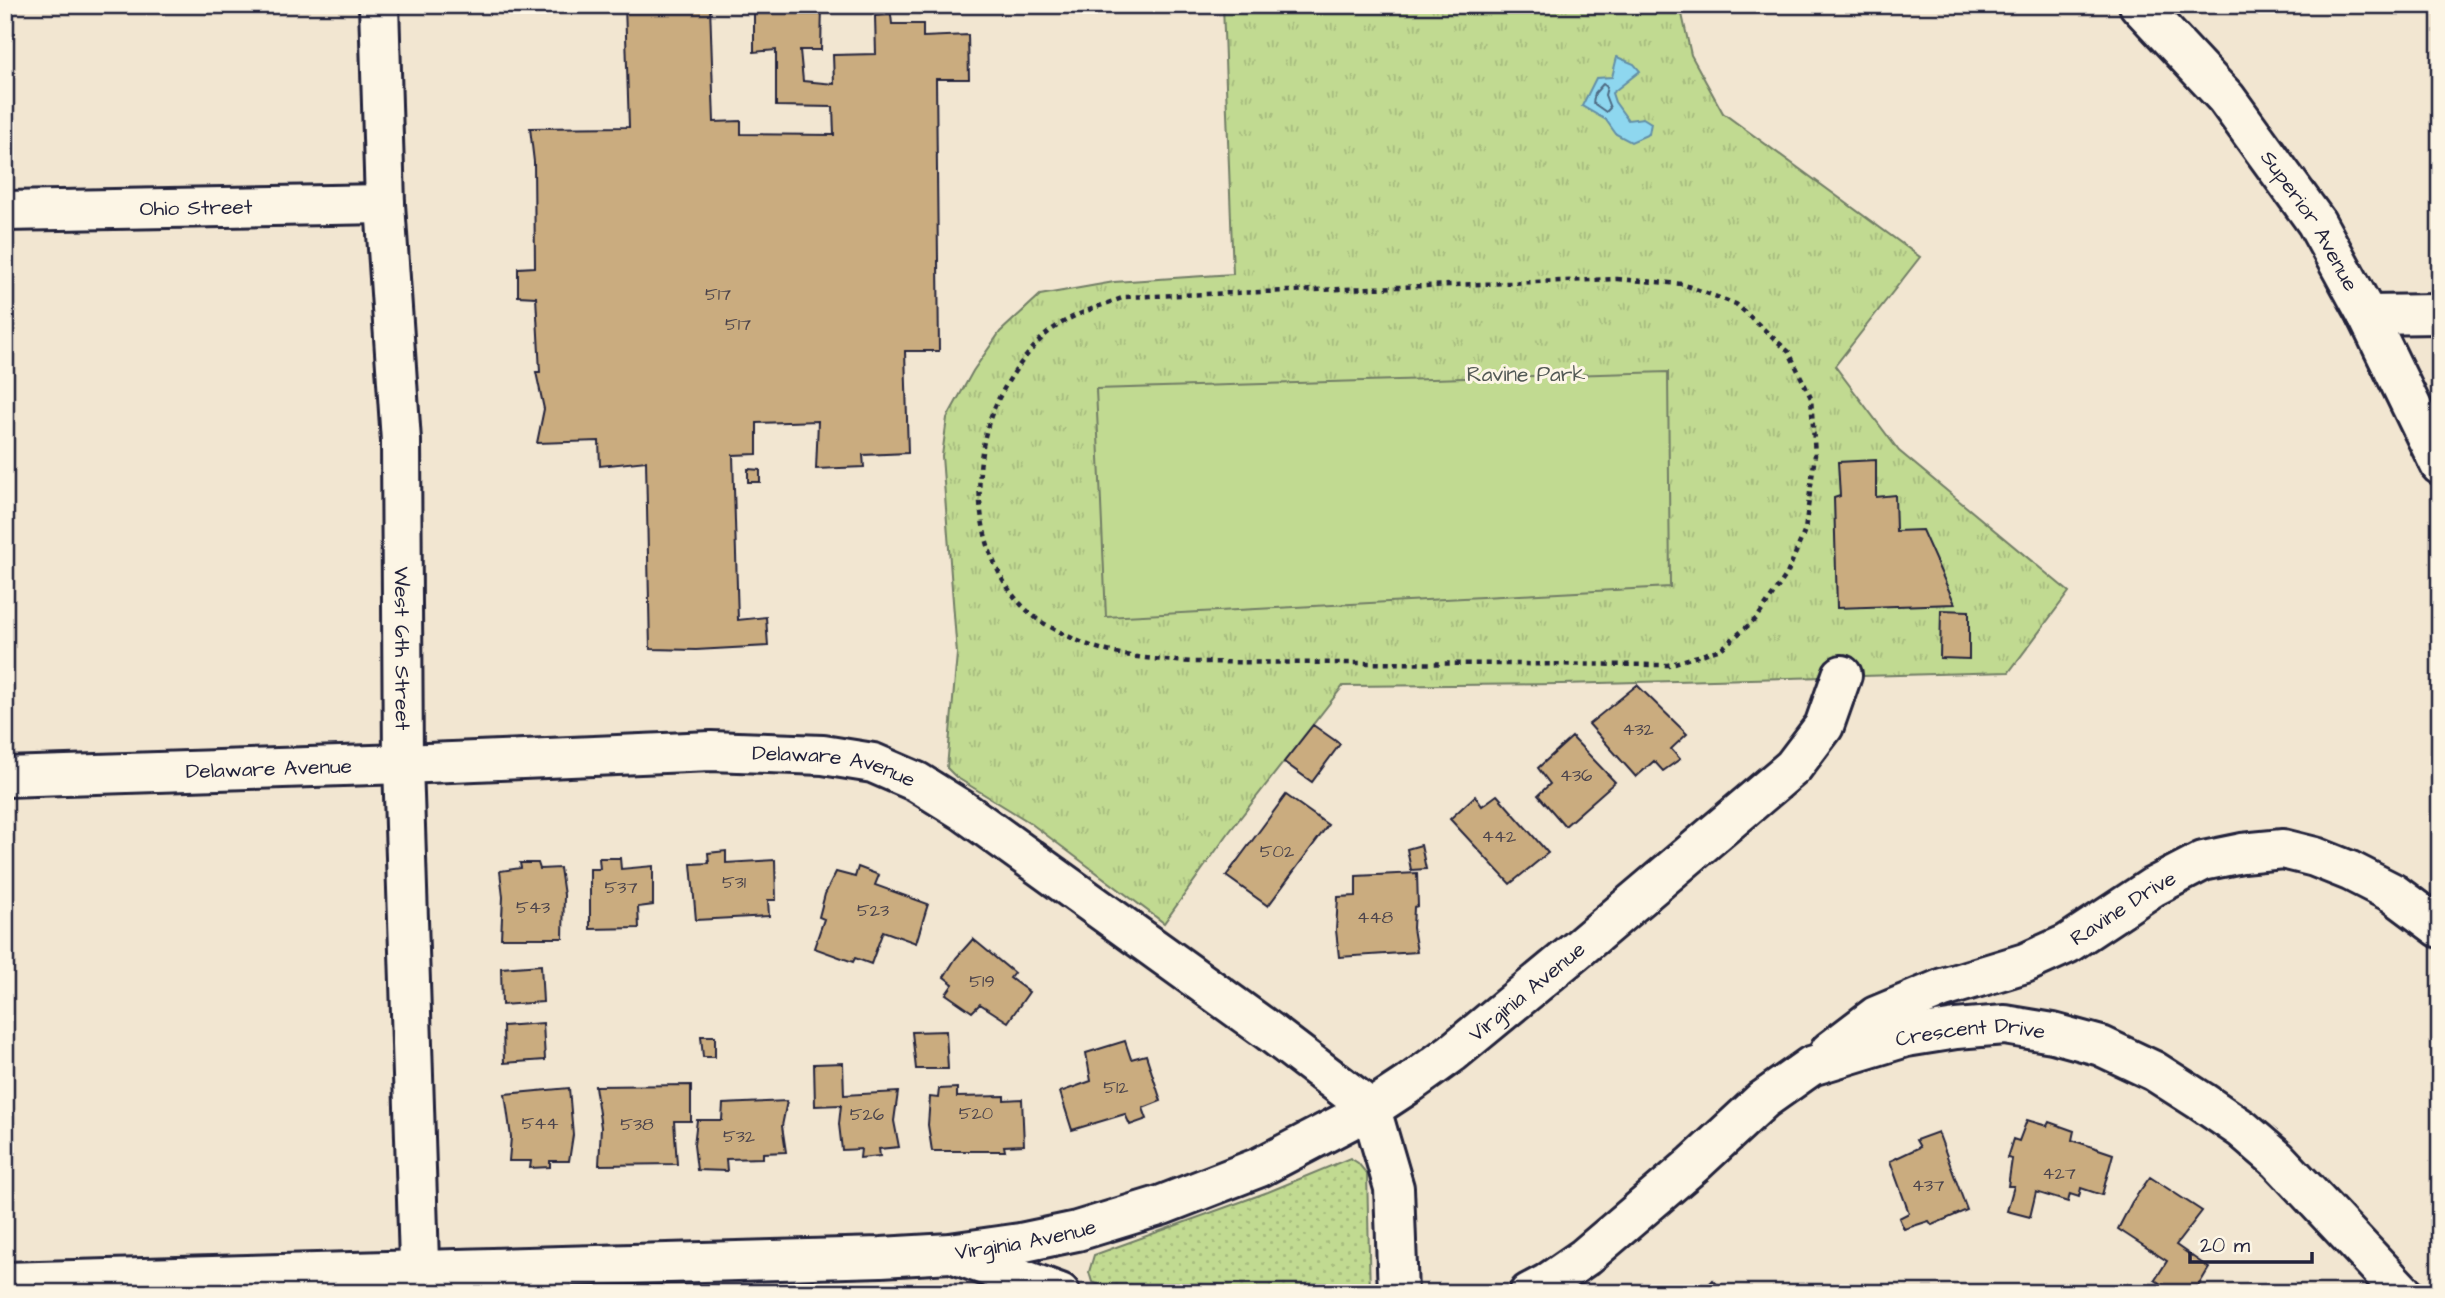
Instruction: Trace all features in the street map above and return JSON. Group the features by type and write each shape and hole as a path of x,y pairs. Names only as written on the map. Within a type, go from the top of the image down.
{"street":[{"name":"West 6th Street","path":"379,5 385,204 401,441 403,764 419,1281"},
{"name":"Superior Avenue","path":"2139,5 2226,98 2316,222 2367,315 2440,465"},
{"name":"Ohio Street","path":"5,211 385,204"},
{"path":"2367,315 2440,314"},
{"name":"Virginia Avenue","path":"5,1282 419,1281 734,1262 950,1253 1077,1231 1162,1205 1260,1167 1371,1109 1452,1053 1793,767 1824,726 1842,675"},
{"name":"Delaware Avenue","path":"5,777 711,751 823,755 873,763 917,782 962,810 1270,1032 1371,1109"},
{"name":"Ravine Drive","path":"1811,1066 1876,1016 1943,988 2025,963 2067,944 2153,887 2203,860 2283,849 2315,857 2350,871 2393,894 2440,928"},
{"name":"Crescent Drive","path":"1529,1293 1585,1257 1694,1164 1763,1100 1811,1066 1906,1037 2004,1025 2053,1033 2101,1046 2154,1071 2242,1129 2278,1160 2403,1293"},
{"path":"1371,1109 1394,1188 1398,1293"},
{"path":"950,1253 1060,1293"}],"path":[{"path":"1617,279 1682,284 1736,304 1763,328 1789,352 1811,398 1815,455 1805,530 1787,574 1757,618 1721,649 1668,665 1193,662 1135,659 1085,646 1037,619 1005,586 984,536 979,473 988,424 1014,371 1045,335 1076,315 1125,297 1617,279"}],"green space":[{"name":"Ravine Park","path":"1223,5 1680,5 1691,55 1723,113 1920,257 1835,366 1899,451 2069,592 2009,672 1562,684 1343,686 1230,831 1164,923 1029,822 956,777 947,768 957,654 942,456 947,418 973,371 1000,332 1040,295 1114,282 1233,274"},
{"path":"1668,372 1670,587 1106,617 1096,389"},
{"path":"1350,1158 1367,1174 1370,1293 1119,1293 1092,1282 1089,1272 1094,1255 1268,1192"}],"water":[{"path":"1617,57 1634,64 1640,71 1612,93 1615,102 1628,120 1643,118 1651,123 1649,134 1631,142 1616,134 1606,120 1582,106 1596,78 1612,77"}],"building":[{"path":"625,5 710,5 714,122 741,121 741,134 834,135 833,107 776,106 776,50 754,52 754,5 822,5 821,50 800,50 803,81 834,84 833,55 876,54 875,16 891,15 892,24 923,24 923,37 968,35 969,79 936,79 939,351 905,351 908,453 863,455 864,467 816,469 818,421 757,423 757,454 733,455 738,620 766,617 768,646 696,650 650,649 646,461 600,466 599,441 537,443 544,409 536,372 540,372 536,297 518,296 518,268 535,267 534,162 530,128 629,127"},
{"path":"1876,460 1876,497 1895,495 1896,531 1922,530 1955,604 1837,608 1834,498 1840,496 1838,462"},
{"path":"748,469 760,470 760,482 748,482"},
{"path":"1941,610 1969,611 1969,659 1940,658"},
{"path":"1637,685 1687,734 1671,749 1680,759 1663,771 1654,761 1636,777 1589,724"},
{"path":"1313,725 1340,744 1312,782 1284,762"},
{"path":"1572,737 1615,782 1565,826 1538,795 1550,784 1538,768"},
{"path":"1286,795 1328,825 1268,906 1226,876"},
{"path":"1497,795 1548,853 1510,884 1450,819 1475,796 1482,806"},
{"path":"1421,845 1426,869 1411,870 1407,849"},
{"path":"726,851 726,863 775,860 776,900 768,900 769,916 696,920 691,864 709,863 708,853"},
{"path":"599,858 620,858 621,869 653,866 653,905 638,907 639,928 590,929 590,869 600,869"},
{"path":"520,863 538,863 540,869 560,868 564,895 563,938 501,938 503,897 500,871 521,868"},
{"path":"858,867 879,875 875,885 928,904 916,943 883,931 871,964 855,958 853,962 814,948 824,919 819,917 825,894 836,872 855,877"},
{"path":"1417,873 1418,906 1414,907 1413,928 1417,952 1339,957 1336,930 1338,897 1356,896 1356,876"},
{"path":"973,939 1014,973 1010,978 1029,992 1008,1022 980,1004 972,1012 946,994 953,984 944,977"},
{"path":"541,965 543,1002 502,1005 501,968"},
{"path":"543,1023 545,1060 504,1063 503,1026"},
{"path":"946,1031 948,1069 916,1069 912,1032"},
{"path":"701,1036 715,1036 715,1057 703,1057"},
{"path":"1125,1041 1131,1059 1146,1055 1161,1101 1143,1108 1147,1119 1130,1125 1125,1114 1072,1130 1060,1092 1091,1081 1086,1053"},
{"path":"843,1063 844,1095 898,1092 894,1121 899,1147 879,1149 880,1156 860,1158 861,1149 842,1150 839,1124 841,1105 815,1106 814,1064"},
{"path":"691,1085 691,1121 674,1121 677,1164 599,1165 601,1127 595,1086"},
{"path":"569,1088 573,1135 569,1161 550,1161 550,1167 530,1168 531,1161 509,1161 511,1137 505,1094"},
{"path":"957,1088 957,1097 1004,1096 1004,1100 1022,1099 1024,1145 1004,1146 1005,1151 932,1151 928,1125 930,1097 938,1098 939,1089"},
{"path":"787,1101 782,1126 786,1152 763,1153 763,1158 726,1159 727,1171 697,1170 694,1145 697,1120 722,1120 723,1104"},
{"path":"2027,1120 2047,1126 2049,1122 2074,1131 2072,1140 2113,1154 2102,1195 2081,1188 2079,1197 2070,1194 2068,1202 2036,1192 2030,1217 2007,1211 2014,1186 2008,1186 2012,1159 2007,1158 2013,1139 2019,1141"},
{"path":"1938,1132 1967,1210 1932,1225 1929,1221 1904,1229 1899,1218 1909,1213 1890,1161 1920,1147 1916,1140"},
{"path":"2150,1177 2202,1211 2176,1245 2209,1268 2194,1293 2175,1293 2155,1280 2167,1261 2118,1229 2132,1202"},
{"path":"1713,1280 1725,1293 1700,1293"}]}
